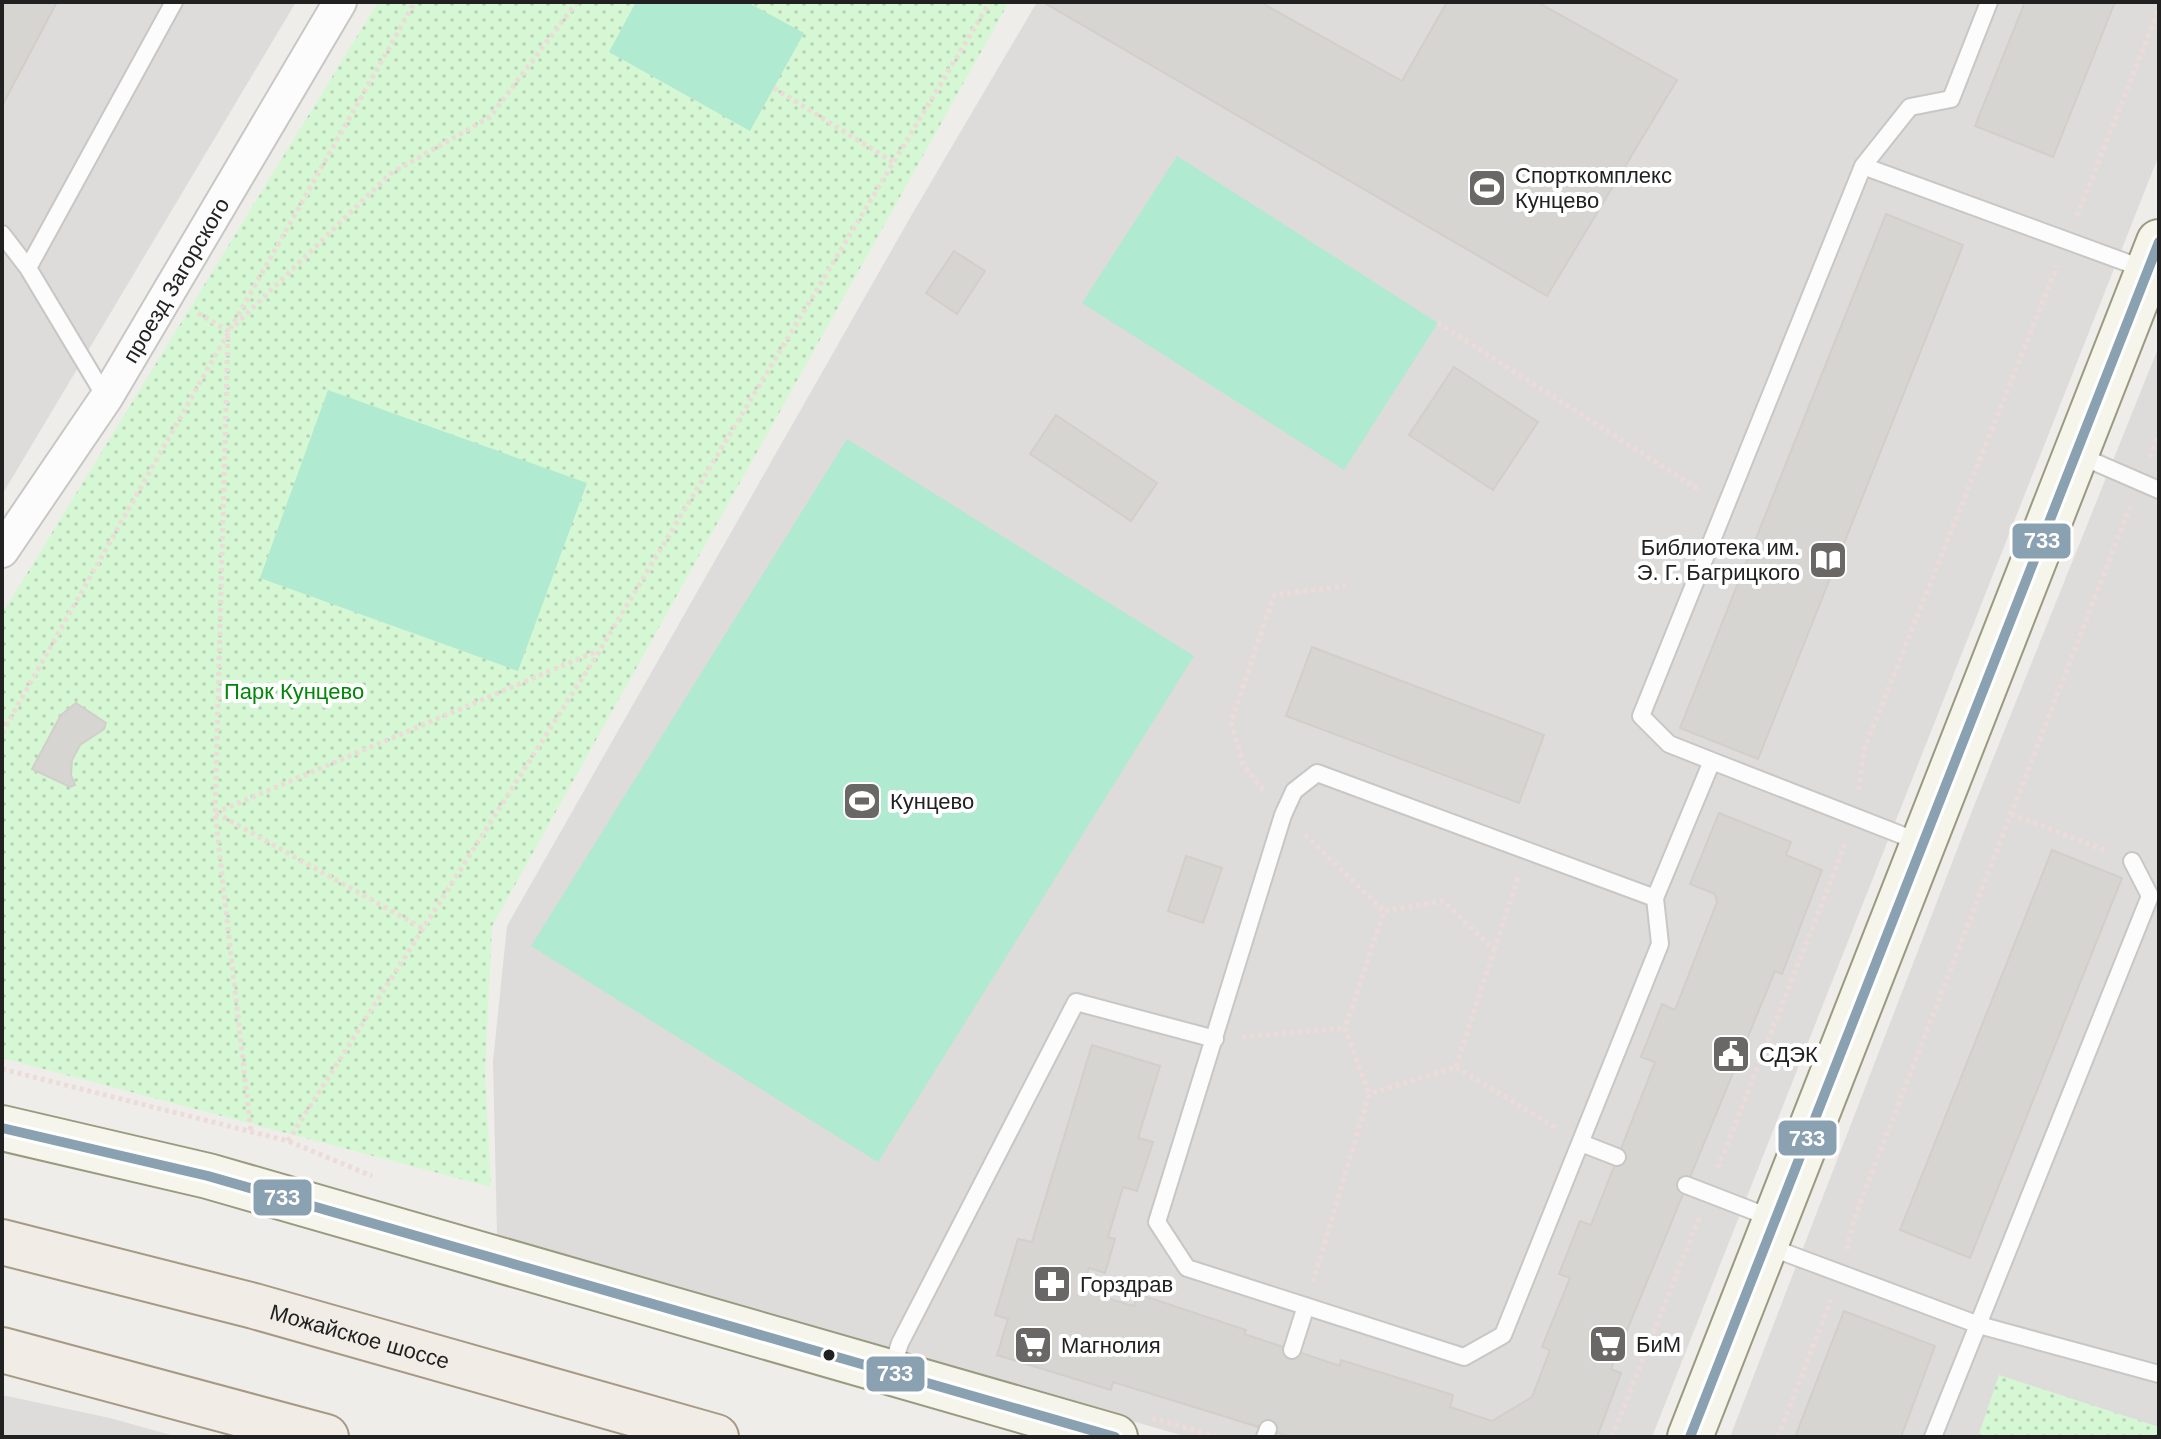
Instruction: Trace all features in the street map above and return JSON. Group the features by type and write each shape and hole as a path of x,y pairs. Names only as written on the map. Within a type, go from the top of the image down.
{"main road":[{"name":"Можайское шоссе","path":"2,1242 254,1306 716,1437"},
{"path":"2,1350 326,1437"}],"street":[{"name":"проезд Загорского","path":"2,551 106,398 340,2"},
{"path":"1690,1437 2154,256"},
{"path":"2,1128 208,1176 1115,1437"}],"lane":[{"path":"28,268 174,2"},
{"path":"1923,844 1669,744 1641,716 1863,166 1910,107 1951,99 1989,2"},
{"path":"1863,166 2067,241 2154,256"},
{"path":"2,234 28,268 106,398"},
{"path":"2076,454 2159,490"},
{"path":"1655,898 1317,773 1294,791 1283,815 1157,1222 1187,1268 1464,1357 1503,1335 1660,944 1655,898 1712,761"},
{"path":"1933,1437 2150,896 2132,861"},
{"path":"891,1371 900,1343 1076,1002 1215,1039"},
{"path":"1581,1143 1617,1157"},
{"path":"1686,1185 1708,1194 1841,1274 1979,1325 2159,1374"},
{"path":"1292,1350 1306,1306"}],"path":[{"path":"2,733 415,2"},
{"path":"251,1132 215,813 228,331 390,174 490,117 577,2"},
{"path":"288,1141 600,650 990,2"},
{"path":"1612,1437 1856,817 1864,750 2159,9"},
{"path":"774,88 893,162"},
{"path":"167,295 228,331"},
{"path":"1438,323 1725,507"},
{"path":"1778,1437 1841,1274 1855,1216 2159,433"},
{"path":"1346,586 1274,595 1231,722 1243,764 1283,815 1384,911"},
{"path":"215,813 600,650"},
{"path":"215,813 424,929"},
{"path":"2011,814 2132,861"},
{"path":"1456,1067 1528,851"},
{"path":"1384,911 1443,901 1494,950"},
{"path":"1306,1306 1369,1094 1345,1028 1384,911"},
{"path":"1215,1039 1345,1028"},
{"path":"1369,1094 1456,1067 1581,1143"}],"shaded area":[{"path":"2,2 296,2 2,495"},
{"path":"1037,2 2159,2 2159,155 1652,1437 1187,1437 497,1236 493,1061 507,926 911,216"},
{"path":"2159,346 2159,1437 1730,1437 1972,811"},
{"path":"2,1395 110,1418 178,1437 2,1437"}],"green space":[{"name":"Парк Кунцево","path":"378,2 1009,2 492,926 485,1072 491,1187 2,1058 2,614"},
{"path":"636,2 747,2 804,33 750,131 609,52"},
{"path":"1177,156 1438,323 1344,470 1082,303"},
{"path":"328,390 587,483 518,671 260,578"},
{"name":"Кунцево","path":"847,439 1194,656 878,1162 531,946"},
{"path":"1999,1375 2159,1427 2159,1437 1978,1437"}],"building":[{"path":"2,2 57,2 2,106"},
{"name":"Спорткомплекс Кунцево","path":"1043,2 1260,2 1402,81 1447,2 1537,2 1677,80 1547,296"},
{"path":"2025,2 2115,2 2053,157 1975,126"},
{"path":"1886,214 1963,245 1758,759 1680,728"},
{"path":"954,251 985,271 957,314 926,293"},
{"path":"1454,367 1538,422 1493,490 1409,435"},
{"path":"1056,415 1157,483 1131,521 1030,454"},
{"path":"1312,647 1544,735 1519,803 1286,716"},
{"path":"76,703 106,723 104,729 80,745 72,760 71,775 75,785 70,787 32,769 61,715"},
{"path":"1719,813 1791,842 1786,855 1822,870 1782,974 1775,971 1611,1369 1621,1373 1597,1437 1291,1437 1113,1382 1111,1390 997,1355 1008,1319 995,1315 1018,1239 1032,1242 1092,1045 1160,1066 1138,1138 1153,1142 1137,1191 1123,1187 1108,1237 1115,1239 1105,1273 1089,1268 1084,1282 1092,1294 1134,1306 1138,1294 1340,1366 1341,1360 1453,1395 1450,1407 1492,1421 1532,1397 1550,1350 1542,1347 1570,1278 1559,1274 1580,1221 1591,1225 1655,1062 1641,1057 1662,1004 1675,1010 1717,902 1715,894 1690,884"},
{"path":"2052,850 2122,878 1970,1258 1900,1230"},
{"path":"1186,856 1222,868 1203,923 1168,911"},
{"path":"1844,1311 1935,1346 1901,1437 1795,1437"}],"transit line":[{"name":"733","path":"1690,1437 2159,242"},
{"name":"733","path":"2,1128 208,1176 1115,1437"}],"place":[{"name":"Спорткомплекс Кунцево","path":"1487,188"},
{"name":"Библиотека им. Э. Г. Багрицкого","path":"1828,560"},
{"name":"Кунцево","path":"862,801"},
{"name":"СДЭК","path":"1731,1054"},
{"name":"Горздрав","path":"1052,1284"},
{"name":"БиМ","path":"1608,1344"},
{"name":"Магнолия","path":"1033,1345"}]}
